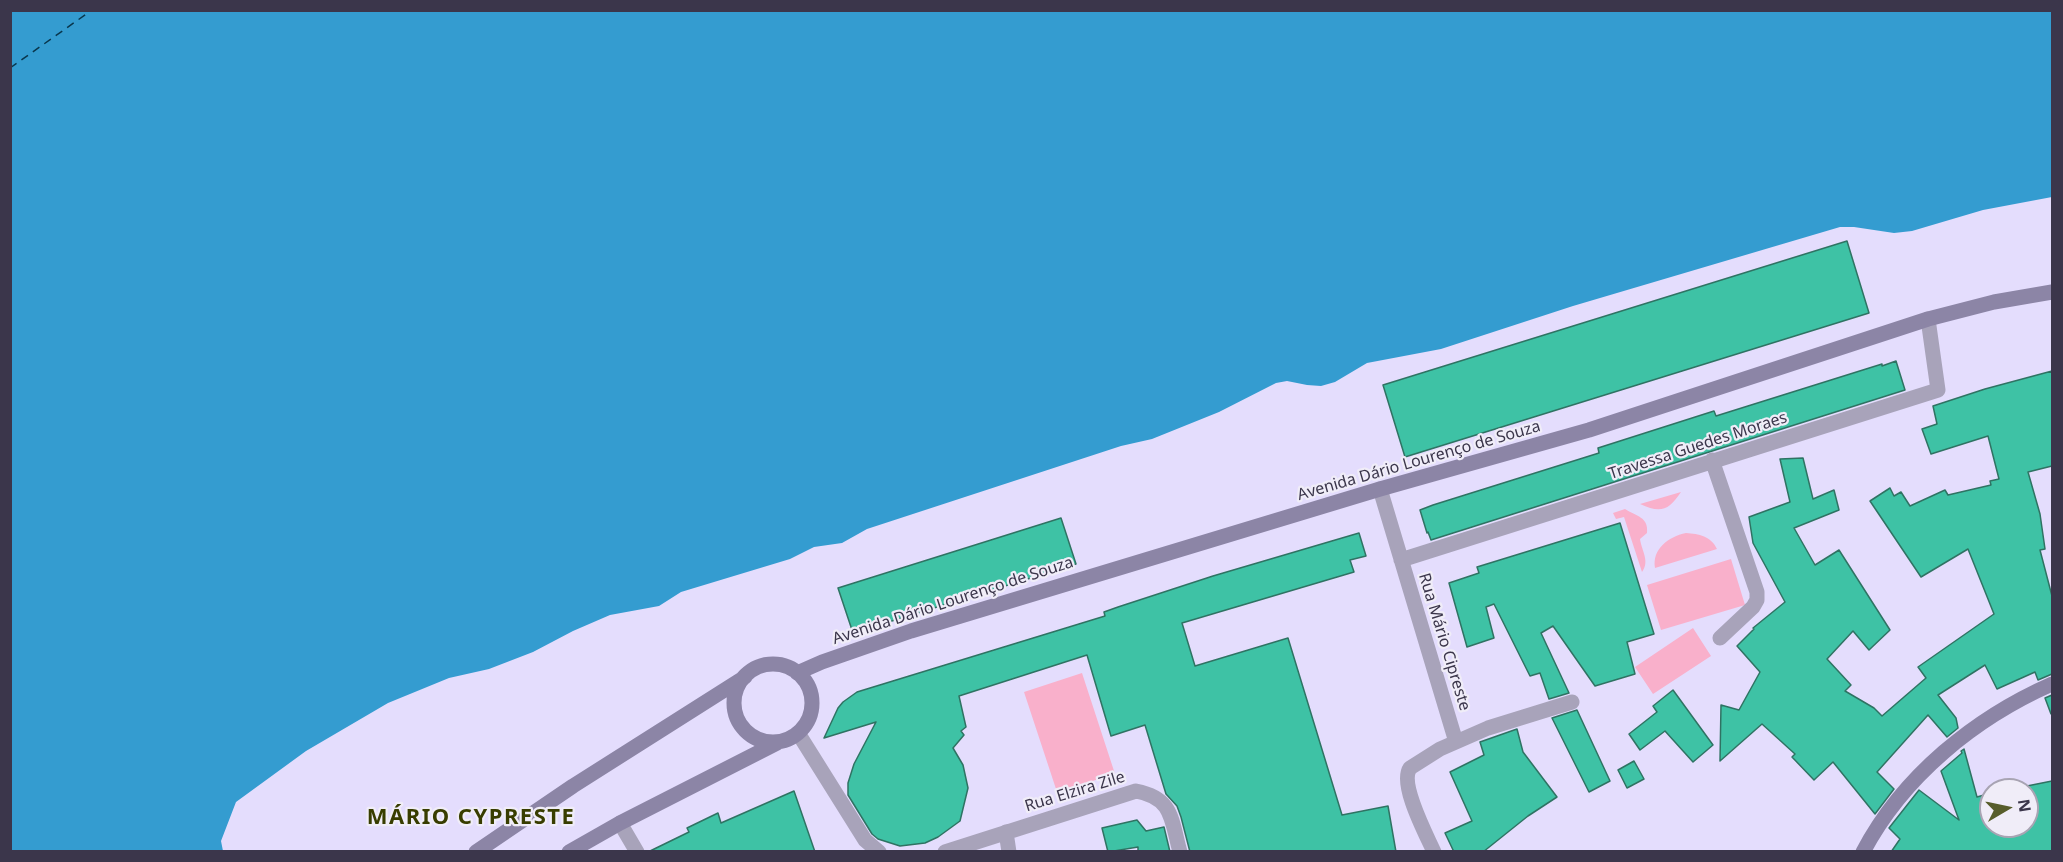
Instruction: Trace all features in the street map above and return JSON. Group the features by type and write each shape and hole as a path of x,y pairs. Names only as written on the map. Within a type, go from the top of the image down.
{"street":[{"name":"Avenida Dário Lourenço de Souza","path":"797,673 911,631 1380,489 1589,430 1928,319 1994,302 2052,292"},
{"name":"Travessa Guedes Moraes","path":"1401,560 1938,390 1928,319"},
{"path":"1712,460 1757,592 1753,607 1720,638"},
{"name":"Rua Mário Cipreste","path":"1380,489 1456,742"},
{"path":"476,852 573,786 759,667 770,664 782,665 797,673 808,686 812,703 808,720 798,733 789,739 780,741 764,741 750,734 736,714 735,698 740,683 745,677"},
{"path":"1863,852 1888,813 1939,756 1974,729 2020,700 2052,684"},
{"path":"1434,852 1408,791 1406,780 1410,768 1440,749 1488,728 1572,702"},
{"path":"798,733 865,840 879,852"},
{"path":"569,852 620,823 780,741"},
{"name":"Rua Elzira Zile","path":"945,852 1136,791 1152,794 1164,802 1170,814 1180,852"},
{"path":"620,823 637,852"},
{"path":"1006,832 1009,852"}],"shaded area":[{"path":"1681,492 1672,503 1664,508 1654,509 1640,504"},
{"path":"1625,509 1646,523 1647,533 1640,539 1645,560 1642,572 1624,517 1616,519 1613,513"},
{"path":"1686,533 1708,538 1717,549 1655,568 1656,555 1663,545 1673,537"},
{"path":"1731,559 1745,605 1661,630 1647,585"},
{"path":"1693,628 1711,656 1653,694 1635,667"},
{"path":"1082,673 1115,774 1057,792 1024,692"}],"water":[{"path":"10,11 2052,11 2052,197 1983,210 1912,231 1894,233 1840,227 1573,306 1441,349 1367,363 1335,382 1321,386 1287,381 1276,383 1219,412 1152,439 1121,446 867,529 842,543 814,547 790,559 681,592 659,606 610,615 533,652 489,669 449,678 388,703 306,751 236,802 221,841 223,851 11,851"}],"building":[{"path":"1847,241 1869,313 1405,457 1383,385"},
{"path":"1896,361 1905,390 1431,540 1427,533 1420,510 1433,505 1599,453 1598,448 1714,411 1716,416"},
{"path":"2052,371 2052,466 2028,472 2040,514 2045,549 2040,550 2052,596 2052,674 2038,680 2035,672 1997,689 1985,665 1938,695 1956,718 1958,728 1947,737 1928,715 1877,772 1894,789 1875,814 1833,762 1814,780 1792,757 1795,754 1762,724 1720,761 1721,705 1739,710 1760,672 1737,646 1753,628 1785,602 1753,543 1749,517 1790,502 1780,459 1803,458 1813,499 1834,490 1839,510 1794,528 1815,565 1839,550 1890,630 1869,650 1853,631 1827,659 1851,685 1845,691 1874,708 1882,716 1926,678 1918,667 1994,614 1968,549 1921,577 1870,501 1890,488 1894,496 1901,492 1910,506 1945,490 1948,495 1991,485 1990,481 1999,479 1988,436 1931,454 1922,429 1937,424 1933,406"},
{"path":"1061,518 1076,564 853,633 838,588"},
{"path":"1620,523 1654,634 1627,642 1635,674 1595,686 1553,626 1541,633 1569,693 1549,699 1540,673 1530,676 1494,604 1486,607 1494,638 1467,647 1449,583 1479,573 1477,567"},
{"path":"1359,533 1366,556 1350,560 1354,572 1182,623 1195,666 1288,638 1342,815 1388,806 1396,852 1190,852 1177,806 1166,794 1145,725 1111,736 1087,655 959,696 966,727 961,731 964,735 953,748 963,765 968,788 960,821 938,837 925,843 900,846 878,839 872,834 848,795 848,783 854,764 876,722 824,738 838,708 857,692 1105,616 1104,612 1213,576"},
{"path":"1673,690 1713,745 1693,762 1665,731 1640,750 1629,734 1657,712 1653,706"},
{"path":"2052,695 2052,714 2051,714 2045,698"},
{"path":"1577,710 1610,781 1589,792 1552,718"},
{"path":"1517,729 1523,752 1557,797 1528,816 1483,852 1454,852 1445,833 1472,821 1450,772 1484,755 1480,742"},
{"path":"1964,749 1977,797 1979,796 1979,838 2039,838 2039,784 2052,781 2052,852 1891,852 1900,839 1889,828 1919,790 1959,820 1941,771 1962,753"},
{"path":"1634,761 1644,779 1627,788 1618,770"},
{"path":"794,791 815,852 648,852 689,832 687,828 718,813 721,823"},
{"path":"1137,820 1146,831 1164,827 1170,852 1138,852 1138,847 1108,852 1102,828"}],"ferry route":[{"path":"10,68 92,10"}],"district":[{"name":"MÁRIO CYPRESTE","path":"471,818"}]}
